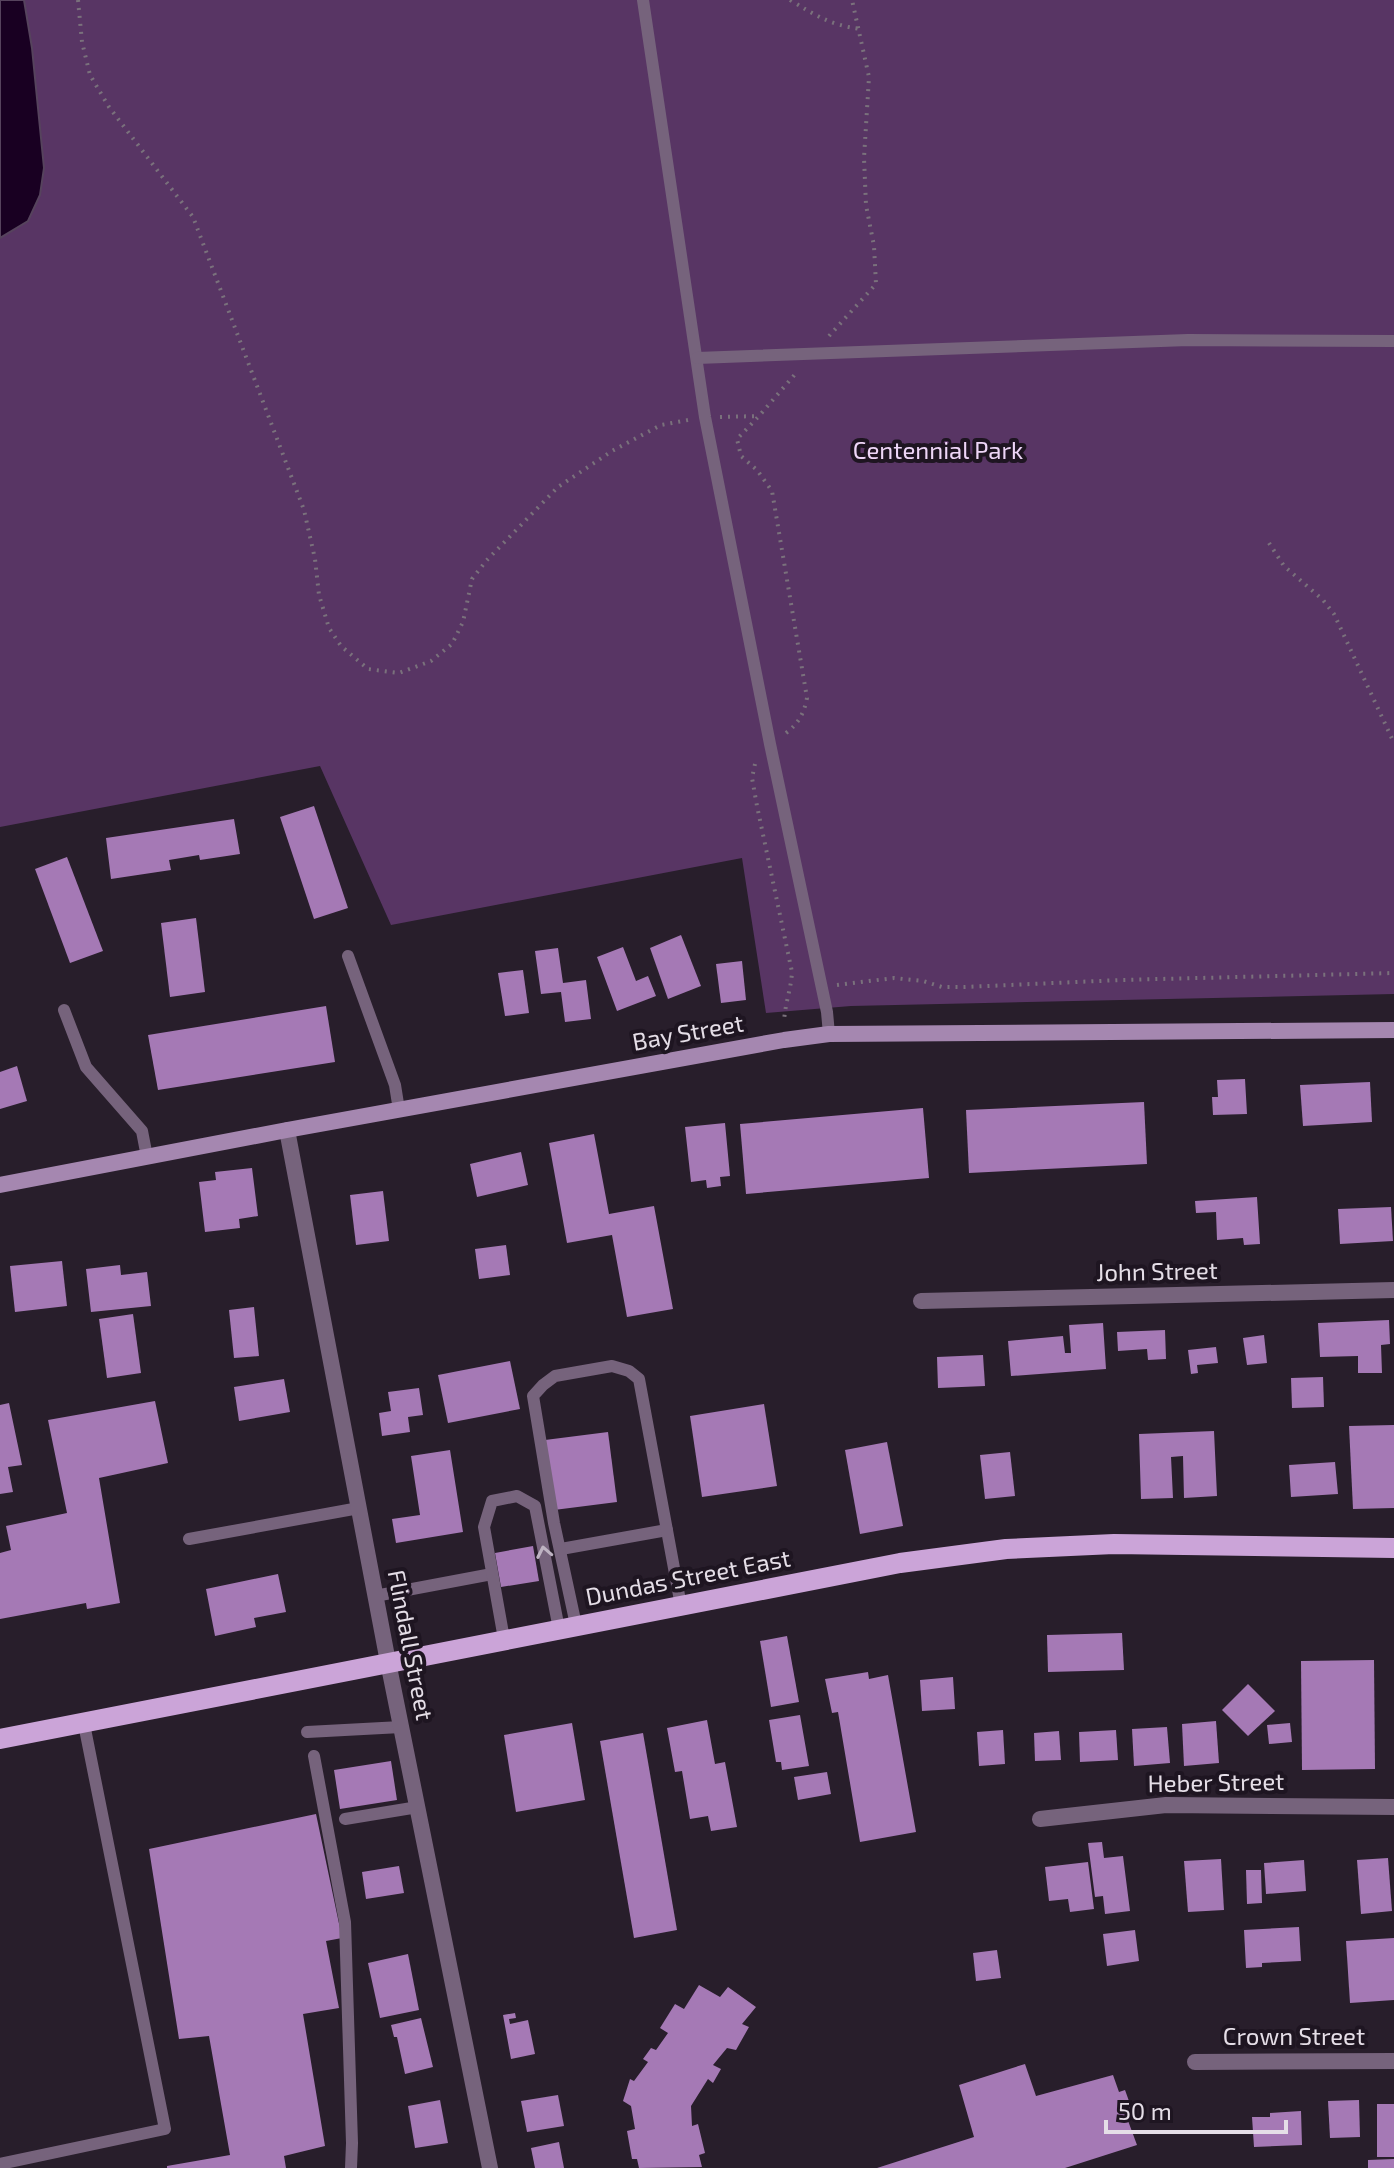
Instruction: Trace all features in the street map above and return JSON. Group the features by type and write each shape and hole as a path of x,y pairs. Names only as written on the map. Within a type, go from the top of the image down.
{"main road":[{"name":"Dundas Street East","path":"0,1739 900,1563 1006,1549 1114,1544 1394,1548"}],"street":[{"name":"Bay Street","path":"0,1185 287,1130 829,1034 1394,1030"},
{"name":"Flindall Street","path":"287,1130 375,1596 490,2168"},
{"name":"John Street","path":"921,1301 1394,1290"},
{"name":"Heber Street","path":"1040,1819 1166,1805 1394,1807"},
{"name":"Crown Street","path":"1195,2062 1394,2061"}],"lane":[{"path":"643,0 705,417 829,1034"},
{"path":"697,358 1188,340 1394,341"},
{"path":"348,956 395,1085 399,1110"},
{"path":"64,1010 86,1067 142,1131 147,1157"},
{"path":"568,1627 561,1549 533,1396 555,1376 612,1366 629,1371 639,1379 681,1606"},
{"path":"504,1639 484,1527 492,1501 517,1496 535,1506 568,1627"},
{"path":"189,1539 359,1508"},
{"path":"561,1549 667,1530"},
{"path":"375,1596 492,1574"},
{"path":"0,2164 165,2129 84,1724"},
{"path":"307,1732 401,1727"},
{"path":"314,1756 345,1922 351,2168"},
{"path":"345,1819 418,1807"}],"path":[{"path":"78,0 82,42 90,75 109,107 193,217 304,510 319,595 329,628 341,646 368,669 399,673 431,661 452,644 463,622 472,579 486,561 558,487 612,451 661,425 705,417 759,416"},
{"path":"790,0 840,27 860,29"},
{"path":"784,1040 784,1015 791,991 792,972 752,778 754,765 770,744 797,723 804,712 807,698 772,491 757,470 741,456 737,439 876,284 874,246 866,205 864,158 869,77 852,0"},
{"path":"1269,543 1284,566 1323,600 1334,614 1394,743"},
{"path":"821,987 894,978 942,987 965,987 1394,973"}],"green space":[{"name":"Centennial Park","path":"24,0 1394,0 1394,994 851,1006 766,1013 742,858 391,925 320,766 0,827 0,238 28,221 44,168"}],"shaded area":[{"path":"0,0 24,0 44,168 40,195 28,221 0,238"}],"building":[{"path":"314,806 348,908 314,919 280,817"},
{"path":"234,819 240,854 200,860 199,855 169,860 171,870 111,879 106,838"},
{"path":"67,857 103,951 70,963 35,869"},
{"path":"196,918 205,992 170,997 161,923"},
{"path":"681,935 701,986 668,999 650,948"},
{"path":"623,947 636,981 648,976 656,996 617,1011 597,957"},
{"path":"558,948 563,983 586,980 591,1019 565,1022 561,992 541,994 535,951"},
{"path":"742,961 746,1000 721,1003 716,964"},
{"path":"523,970 529,1013 505,1016 498,973"},
{"path":"326,1006 335,1062 158,1090 148,1035"},
{"path":"17,1066 27,1101 0,1109 0,1072"},
{"path":"1245,1079 1247,1114 1213,1115 1212,1097 1218,1097 1217,1080"},
{"path":"1370,1082 1372,1122 1303,1126 1300,1085"},
{"path":"1144,1102 1147,1164 969,1173 966,1110"},
{"path":"923,1108 929,1178 746,1194 740,1124"},
{"path":"725,1123 730,1176 720,1177 721,1186 707,1188 706,1180 691,1182 685,1127"},
{"path":"594,1134 609,1214 654,1206 673,1309 627,1317 612,1235 567,1243 549,1143"},
{"path":"521,1152 528,1185 477,1197 470,1164"},
{"path":"252,1168 258,1216 239,1219 240,1228 205,1232 199,1182 216,1180 215,1172"},
{"path":"383,1191 389,1241 356,1245 350,1195"},
{"path":"1257,1197 1260,1244 1244,1245 1243,1238 1217,1240 1216,1212 1196,1213 1195,1201"},
{"path":"1391,1207 1393,1241 1340,1244 1338,1209"},
{"path":"506,1245 510,1275 479,1279 475,1249"},
{"path":"62,1261 67,1306 15,1312 10,1266"},
{"path":"120,1265 121,1275 147,1272 151,1306 91,1312 86,1269"},
{"path":"254,1307 259,1356 234,1358 229,1310"},
{"path":"133,1314 141,1373 107,1378 99,1319"},
{"path":"1389,1320 1390,1344 1381,1345 1382,1373 1358,1373 1358,1356 1320,1357 1318,1323"},
{"path":"1103,1323 1106,1369 1011,1376 1008,1341 1063,1336 1065,1353 1071,1353 1069,1325"},
{"path":"1165,1330 1166,1359 1148,1360 1147,1349 1118,1351 1117,1332"},
{"path":"1264,1335 1267,1363 1247,1365 1243,1338"},
{"path":"1216,1347 1218,1363 1197,1365 1198,1373 1191,1374 1188,1350"},
{"path":"983,1355 985,1386 938,1388 937,1357"},
{"path":"510,1361 520,1409 448,1423 438,1375"},
{"path":"1323,1377 1324,1407 1292,1408 1291,1378"},
{"path":"284,1379 290,1412 239,1421 234,1387"},
{"path":"419,1388 423,1415 408,1417 410,1432 382,1436 379,1413 391,1411 388,1392"},
{"path":"155,1401 168,1463 99,1478 120,1603 87,1609 86,1603 0,1619 0,1553 11,1550 6,1526 67,1513 48,1420"},
{"path":"9,1403 22,1465 8,1467 13,1492 0,1494 0,1405"},
{"path":"764,1404 777,1486 702,1497 690,1416"},
{"path":"1394,1425 1394,1508 1353,1509 1349,1426"},
{"path":"1214,1431 1217,1496 1184,1498 1183,1456 1171,1457 1173,1498 1141,1499 1139,1434"},
{"path":"608,1432 617,1502 554,1510 545,1440"},
{"path":"887,1442 903,1526 860,1534 845,1450"},
{"path":"450,1450 463,1532 396,1543 392,1519 420,1515 411,1456"},
{"path":"1010,1452 1015,1496 985,1499 980,1455"},
{"path":"1335,1462 1338,1494 1291,1497 1289,1465"},
{"path":"533,1546 539,1581 501,1587 495,1553"},
{"path":"278,1574 286,1612 254,1618 256,1627 215,1636 206,1589"},
{"path":"1122,1633 1124,1670 1048,1672 1047,1635"},
{"path":"787,1636 799,1702 771,1707 760,1641"},
{"path":"1374,1660 1375,1769 1302,1770 1301,1661"},
{"path":"868,1672 869,1679 888,1675 916,1832 860,1842 838,1712 832,1713 825,1679"},
{"path":"953,1677 955,1709 922,1711 920,1680"},
{"path":"1248,1684 1275,1711 1248,1736 1222,1710"},
{"path":"800,1715 809,1766 782,1770 781,1762 776,1762 769,1720"},
{"path":"707,1720 715,1764 725,1762 737,1827 711,1831 708,1816 690,1819 682,1771 675,1772 667,1728"},
{"path":"1216,1721 1219,1763 1184,1766 1182,1724"},
{"path":"572,1723 585,1800 516,1812 504,1735"},
{"path":"1290,1723 1292,1742 1269,1744 1267,1725"},
{"path":"1167,1727 1170,1763 1134,1766 1132,1729"},
{"path":"1003,1730 1005,1764 979,1766 977,1732"},
{"path":"1116,1730 1118,1760 1080,1762 1079,1732"},
{"path":"1059,1731 1061,1760 1035,1761 1034,1733"},
{"path":"643,1733 677,1930 634,1938 600,1741"},
{"path":"391,1761 397,1800 340,1809 334,1770"},
{"path":"827,1772 831,1794 798,1800 794,1777"},
{"path":"316,1814 342,1938 326,1941 339,2008 303,2014 325,2146 284,2156 286,2168 167,2168 230,2155 209,2036 179,2039 149,1849"},
{"path":"1102,1842 1104,1858 1123,1856 1130,1911 1105,1914 1103,1896 1095,1897 1088,1843"},
{"path":"1388,1858 1392,1911 1361,1914 1357,1860"},
{"path":"1221,1859 1224,1910 1188,1912 1184,1861"},
{"path":"1304,1860 1306,1891 1266,1894 1264,1863"},
{"path":"1088,1862 1094,1909 1070,1912 1068,1899 1049,1901 1045,1867"},
{"path":"399,1866 404,1893 366,1899 362,1872"},
{"path":"1246,1870 1261,1870 1262,1903 1247,1904"},
{"path":"1299,1927 1301,1961 1262,1963 1262,1967 1246,1968 1244,1930"},
{"path":"1135,1930 1139,1961 1107,1966 1103,1934"},
{"path":"1394,1938 1394,2000 1350,2003 1346,1941"},
{"path":"997,1950 1001,1978 976,1981 973,1953"},
{"path":"408,1954 419,2010 380,2018 368,1963"},
{"path":"699,1985 720,1997 728,1987 756,2007 742,2024 749,2027 736,2050 727,2048 713,2065 721,2069 713,2083 708,2079 691,2106 692,2126 698,2124 705,2153 699,2155 702,2167 639,2168 637,2159 632,2159 627,2131 635,2129 631,2106 623,2101 630,2079 634,2081 648,2062 643,2059 651,2048 656,2050 668,2033 660,2028 675,2004 684,2009"},
{"path":"515,2013 516,2018 509,2019 510,2024 528,2020 535,2054 511,2059 503,2015"},
{"path":"421,2018 433,2067 405,2074 397,2037 394,2037 391,2025"},
{"path":"1025,2064 1036,2096 1113,2075 1119,2092 1125,2090 1134,2115 1127,2118 1137,2145 1065,2168 877,2168 974,2137 959,2085"},
{"path":"558,2095 564,2126 527,2132 521,2101"},
{"path":"440,2100 448,2143 415,2148 408,2106"},
{"path":"1359,2100 1360,2137 1330,2138 1328,2101"},
{"path":"1377,2104 1394,2104 1394,2157 1377,2157"},
{"path":"1301,2111 1302,2145 1254,2147 1252,2117"},
{"path":"559,2142 564,2168 535,2168 531,2148"},
{"path":"1394,2159 1394,2168 1368,2168 1368,2160"}]}
